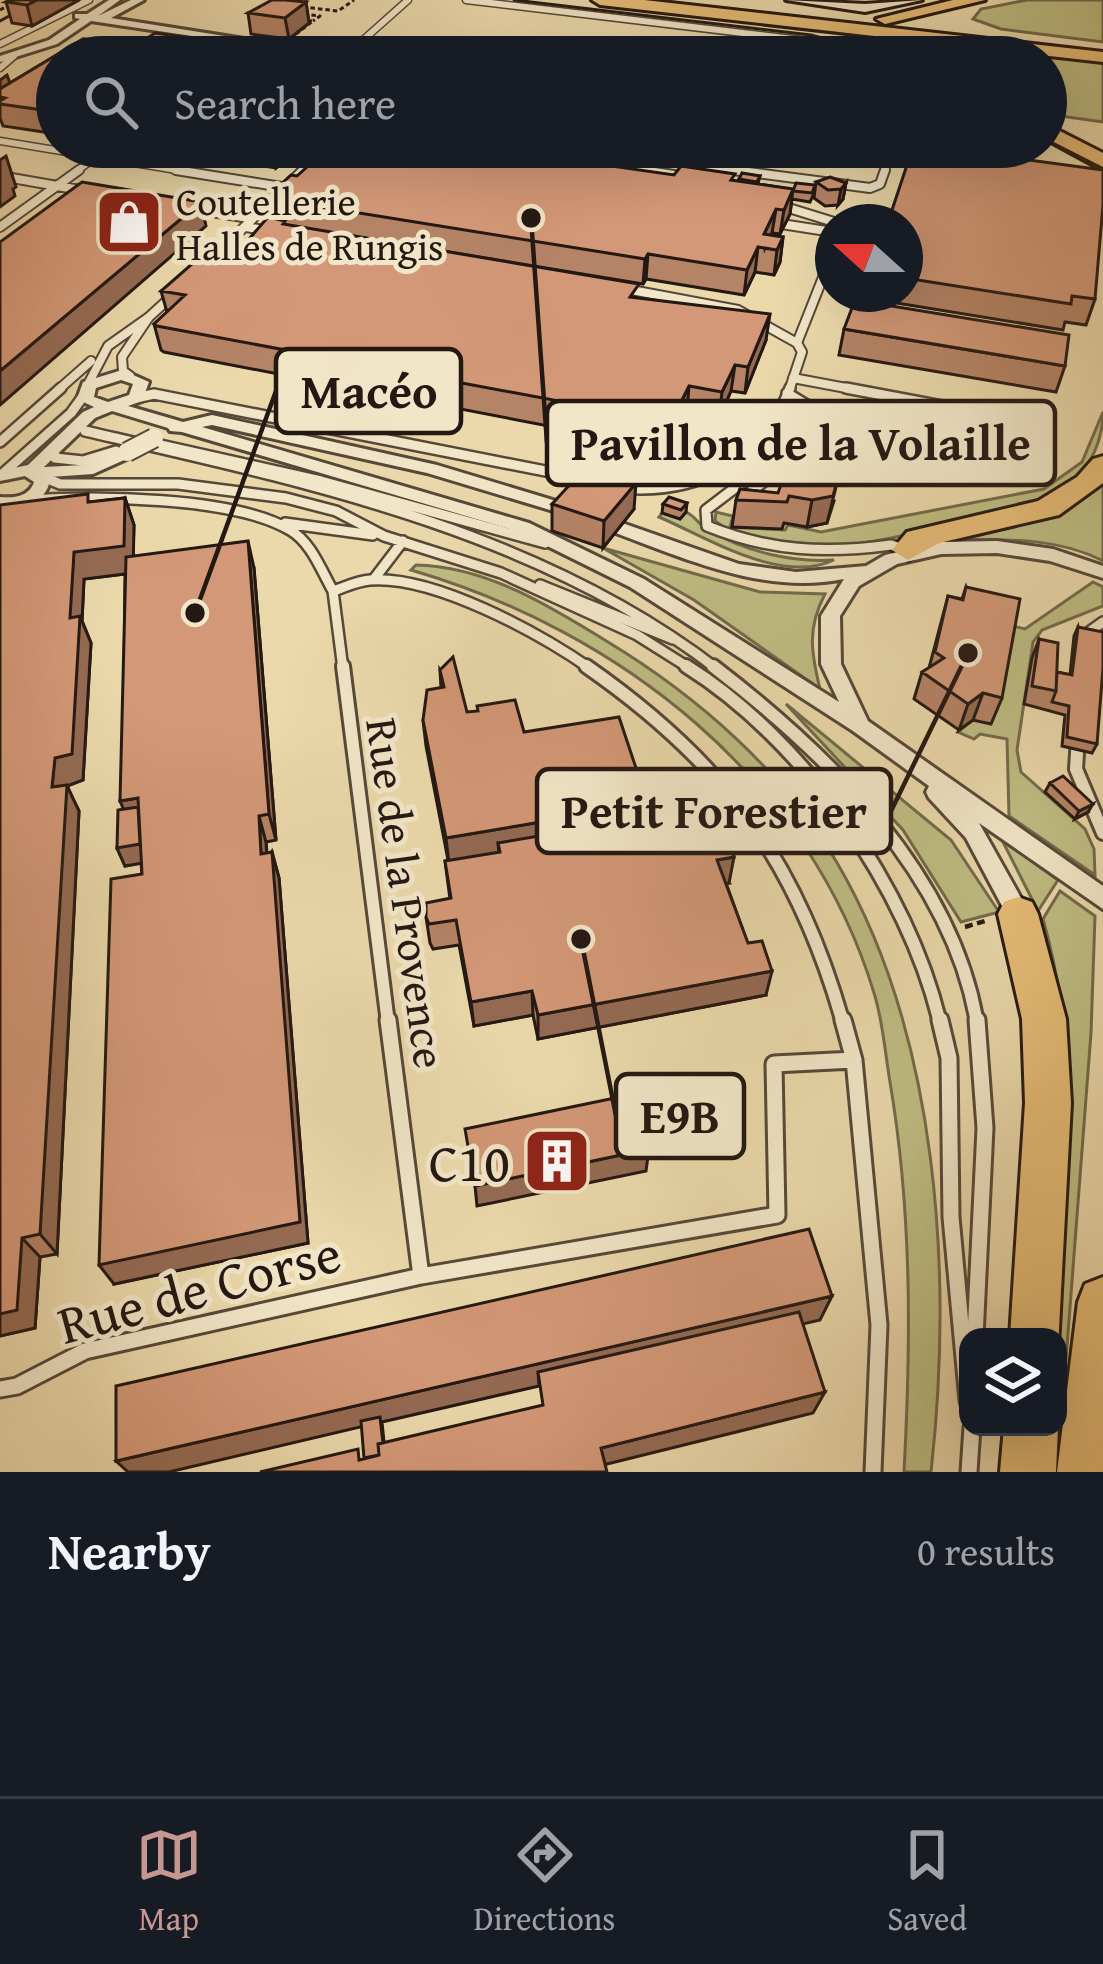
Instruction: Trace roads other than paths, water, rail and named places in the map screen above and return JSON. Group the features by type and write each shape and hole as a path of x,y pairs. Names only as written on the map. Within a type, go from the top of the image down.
{"highway":[{"path":"601,0 861,36"},
{"path":"601,0 937,36"},
{"path":"686,0 895,18 976,0"},
{"path":"997,36 964,18 969,8 998,0"},
{"path":"788,6 965,36"},
{"path":"1067,49 1103,53"},
{"path":"1067,123 1086,126"},
{"path":"1067,141 1103,161"},
{"path":"908,550 933,534 1048,510 1084,489 1103,465"},
{"path":"1009,915 1044,1019 1048,1102 1036,1328"},
{"path":"1085,1472 1103,1302"},
{"path":"1028,1472 1030,1436"}],"street":[{"path":"46,36 105,0"},
{"path":"63,36 116,0"},
{"path":"92,19 139,0"},
{"path":"788,6 865,8 912,0"},
{"path":"78,16 209,36"},
{"path":"2,63 36,42"},
{"path":"2,63 36,49"},
{"path":"7,503 40,490 37,473 55,446 89,415 110,406 136,398 142,387 130,376 104,377 84,393 89,403 110,406 162,434 478,511 582,554 705,624 860,726 1103,899"},
{"path":"0,476 88,470 162,434 212,420 430,469 570,511"},
{"path":"619,528 760,578 812,580 868,568 908,550 1015,545 1046,550 1103,572"},
{"path":"860,726 840,696 827,637 841,592 868,568"},
{"path":"904,757 974,832 1009,915"}],"lane":[{"path":"2,63 40,28 88,0"},
{"path":"363,36 408,0"},
{"path":"466,0 767,36"},
{"path":"814,28 913,36"},
{"path":"0,141 36,147"},
{"path":"0,227 81,168"},
{"path":"164,168 282,187"},
{"path":"197,272 303,168"},
{"path":"623,168 701,181"},
{"path":"719,168 869,188 880,184 886,168"},
{"path":"0,176 94,192"},
{"path":"767,202 815,217"},
{"path":"173,205 288,234"},
{"path":"763,221 815,229"},
{"path":"625,304 637,284"},
{"path":"130,376 122,368 122,357 149,317 181,287"},
{"path":"136,398 154,394 199,402 537,467 626,489 657,492 692,484 752,449 763,437 778,413 802,352 797,343 726,306 622,288"},
{"path":"797,343 815,298"},
{"path":"0,442 136,321 149,317"},
{"path":"0,476 71,413 98,355"},
{"path":"745,496 776,472 837,476 910,460 1011,419 793,378"},
{"path":"787,392 810,407 812,419 795,443 706,510 707,526 766,549 800,555 891,545 908,550"},
{"path":"778,413 949,444"},
{"path":"85,431 352,498 484,541 629,607 763,700 853,792 907,859 951,939 967,980 982,1059 975,1328"},
{"path":"111,437 274,470 582,554"},
{"path":"651,464 640,477 617,473 685,469 763,437"},
{"path":"55,446 55,458 74,462 122,452"},
{"path":"37,473 60,484 160,483 286,499 336,511 384,536"},
{"path":"7,503 118,498 384,536 627,618 712,661"},
{"path":"264,520 289,529 304,542 333,591 374,579 462,602 523,630 608,679 689,742 718,772 778,859 815,927 854,1060 879,1325 873,1472"},
{"path":"374,579 403,541"},
{"path":"501,573 637,635 717,686 803,766 856,836 912,936 949,1058 951,1217 961,1328"},
{"name":"Rue de la Provence","path":"333,591 421,1276"},
{"path":"1086,653 1089,632 1103,622"},
{"path":"1079,714 1076,769 1102,830"},
{"path":"1102,830 1103,803"},
{"name":"Rue de Corse","path":"0,1389 17,1386 85,1351 421,1276 777,1215 774,1064 854,1060"},
{"path":"969,1472 971,1436"}],"tram line":[{"path":"0,21 39,0"},
{"path":"514,0 815,36"},
{"path":"1067,152 1103,172"}],"place":[{"name":"Pavillon de la Volaille","path":"531,218"},
{"name":"Coutellerie Halles de Rungis","path":"129,222"},
{"name":"Macéo","path":"195,613"},
{"name":"Petit Forestier","path":"968,653"},
{"name":"E9B","path":"581,939"},
{"name":"C10","path":"557,1161"}]}
